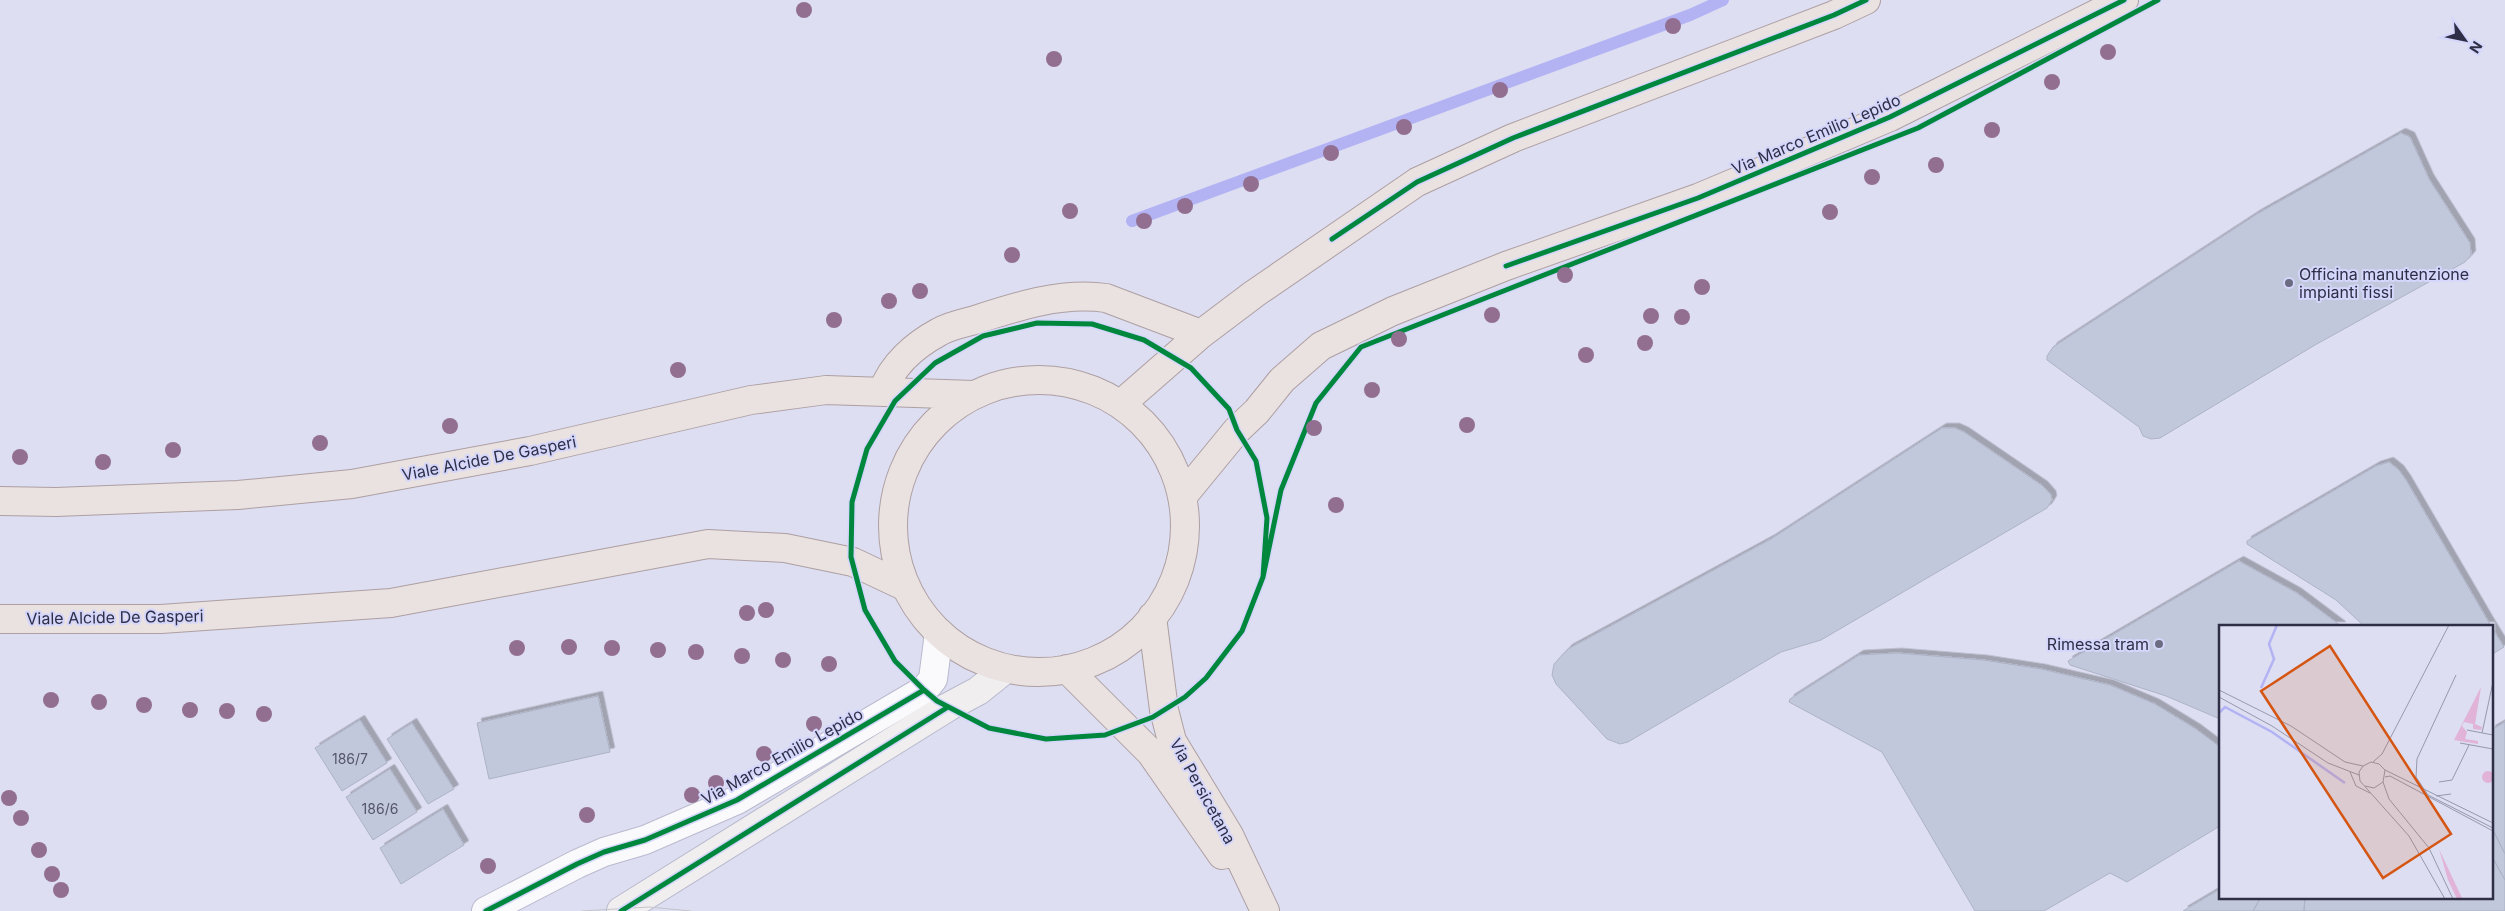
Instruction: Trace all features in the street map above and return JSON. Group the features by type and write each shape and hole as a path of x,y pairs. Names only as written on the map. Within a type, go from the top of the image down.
{"main road":[{"path":"1121,404 1201,334 1332,239 1417,182 1513,138 1834,15 1866,0"},
{"name":"Via Marco Emilio Lepido","path":"1182,497 1237,430 1257,411 1282,380 1322,346 1393,311 1506,266 1698,198 1890,117 2124,0"},
{"path":"883,391 888,378 908,354 941,330 1032,302 1091,296 1106,298 1201,334"},
{"path":"1028,379 1053,379 1075,383 1121,404 1141,420 1164,449 1182,497 1184,546 1177,574 1165,601 1152,618 1126,644 1101,659 1067,669 1038,672 1003,671 967,653 939,633 922,614 906,587 898,564 894,539 897,491 907,464 937,422 974,395 1003,383 1028,379"},
{"name":"Viale Alcide De Gasperi","path":"0,501 56,502 238,495 352,484 530,451 751,400 826,390 974,395"},
{"name":"Viale Alcide De Gasperi","path":"0,618 161,619 391,603 708,544 785,548 853,562 906,587"},
{"name":"Via Persicetana","path":"1152,618 1164,710 1172,741 1229,836 1262,906"},
{"name":"Via Persicetana","path":"1067,669 1151,753 1216,848 1262,906"},
{"path":"621,911 948,707 964,700 1003,671"}],"street":[{"name":"Via Marco Emilio Lepido","path":"486,911 604,852 645,840 737,800 924,690 933,678 939,633"}],"building":[{"name":"Officina manutenzione impianti fissi","path":"2401,133 2410,137 2429,179 2470,243 2471,255 2465,262 2315,345 2160,438 2151,439 2143,436 2139,427 2047,360 2047,356 2053,347 2257,214"},
{"path":"1942,428 1955,428 1964,432 2043,486 2051,495 2052,500 2047,508 1821,640 1781,652 1628,742 1620,744 1607,739 1556,684 1552,675 1554,664 1568,649 1771,539"},
{"path":"2389,462 2399,470 2490,625 2363,625 2336,600 2247,544 2247,541 2376,466"},
{"name":"Rimessa tram","path":"2239,561 2297,593 2340,625 2219,625 2219,719 2166,696 2070,665 2068,661"},
{"path":"2492,628 2504,647 2492,654"},
{"path":"1897,653 1983,660 2041,669 2110,685 2155,704 2196,729 2219,746 2219,827 2127,882 2110,873 2044,911 1975,911 1882,752 1789,702 1790,699 1859,655"},
{"path":"598,696 610,752 489,779 477,723"},
{"path":"360,720 387,763 342,791 315,748"},
{"path":"2505,722 2505,854 2492,828 2492,729"},
{"path":"412,723 454,789 428,804 387,739"},
{"path":"390,769 417,812 373,840 346,797"},
{"path":"443,809 464,845 401,884 380,848"},
{"path":"2492,828 2505,854 2505,880 2492,857"},
{"path":"2492,857 2505,880 2505,911 2304,911 2305,898 2492,898"},
{"path":"2219,890 2219,898 2260,898 2253,911 2183,911"},
{"path":"2260,898 2305,898 2304,911 2253,911"}],"waterway":[{"path":"1132,221 1690,15 1723,0"}],"tram line":[{"path":"582,911 649,907 691,911"}],"cycle path":[{"path":"1332,239 1417,182 1513,138 1834,15 1866,0"},
{"path":"1506,266 1698,198 1890,117 2124,0"},
{"path":"1263,577 1267,518 1256,461 1237,430 1229,409 1191,368 1144,340 1092,324 1037,323 983,336 935,363 895,401 867,449 852,502 851,557 865,610 895,661 937,701 989,728 1046,739 1105,735 1153,717 1185,697 1206,678 1242,631 1263,577 1281,490 1316,403 1361,347 1918,128 2158,0"},
{"path":"486,911 604,852 645,840 737,800 924,690"},
{"path":"621,911 948,707"}],"place":[{"name":"Officina manutenzione impianti fissi","path":"2289,283"},
{"name":"Rimessa tram","path":"2159,644"}]}
